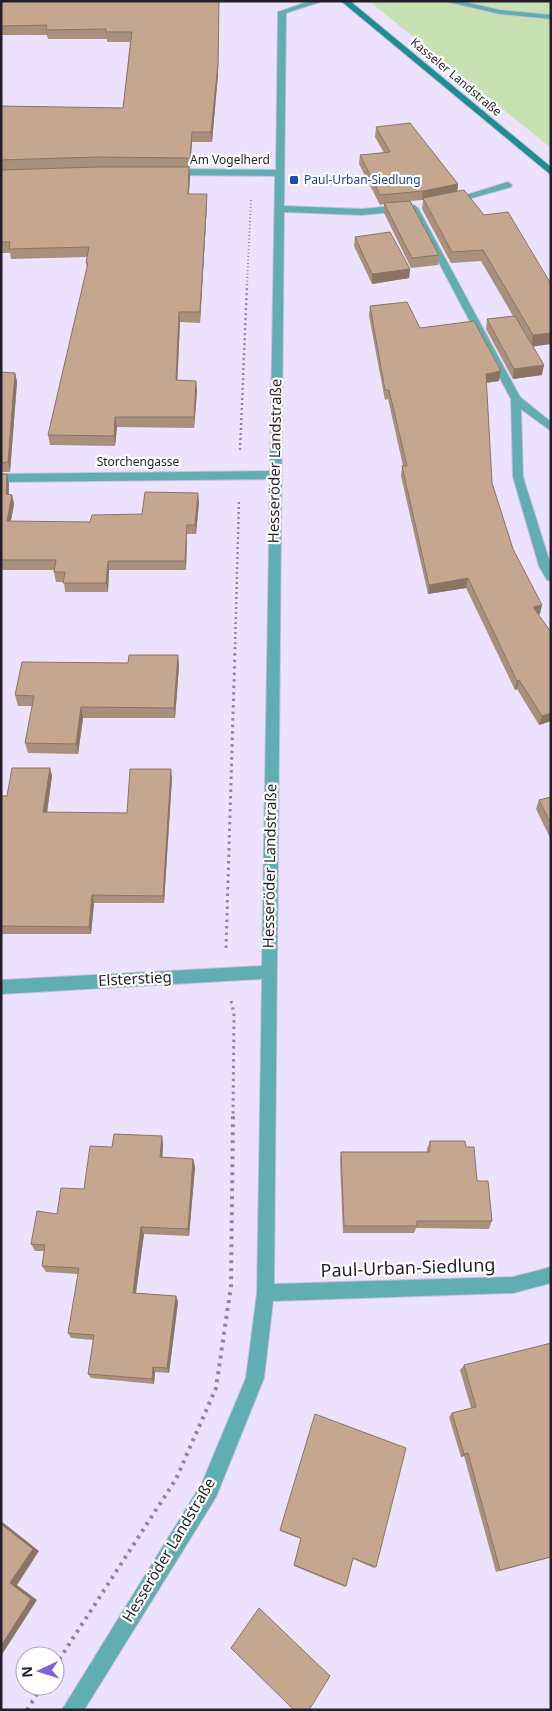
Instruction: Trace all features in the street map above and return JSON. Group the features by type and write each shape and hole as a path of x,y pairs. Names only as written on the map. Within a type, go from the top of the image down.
{"main road":[{"name":"Kasseler Landstraße","path":"346,1 551,172"}],"street":[{"name":"Hesseröder Landstraße","path":"72,1710 208,1490 255,1378 265,1293 282,12 319,1"},
{"path":"448,1 500,12 551,17"},
{"name":"Am Vogelherd","path":"166,172 279,173"},
{"path":"441,202 469,197 508,185"},
{"path":"279,209 362,212 418,207 516,399 551,428"},
{"path":"516,399 518,477 545,566 551,577"},
{"name":"Storchengasse","path":"1,478 275,475"},
{"name":"Elsterstieg","path":"1,987 269,972"},
{"name":"Paul-Urban-Siedlung","path":"265,1293 512,1285 551,1275"}],"path":[{"path":"65,1651 176,1479 216,1388 231,1286 234,1014 225,973 239,475 252,173"},
{"path":"27,1710 36,1696"}],"green space":[{"path":"369,1 551,1 551,148"}],"building":[{"path":"1,1 219,1 218,64 211,132 192,132 190,158 97,157 1,160 1,106 123,108 132,32 106,32 106,29 46,30 47,25 1,26"},
{"path":"410,123 458,184 423,191 380,195 360,155 390,152 376,127"},
{"path":"189,167 188,194 207,194 200,312 179,312 176,380 196,381 194,417 115,417 114,436 48,435 88,263 86,263 89,247 9,249 10,242 1,242 1,170"},
{"path":"464,190 484,215 508,212 551,284 551,333 533,335 483,250 452,252 423,198"},
{"path":"410,201 439,255 412,258 384,203"},
{"path":"390,232 410,269 372,274 355,237"},
{"path":"407,302 420,328 474,321 501,371 486,374 492,483 513,549 542,605 533,607 551,632 551,713 542,716 519,680 517,681 468,578 429,585 402,466 407,466 389,390 385,390 370,306"},
{"path":"515,316 544,365 514,369 487,319"},
{"path":"1,372 15,373 8,462 1,463"},
{"path":"1,474 7,474 6,494 12,495 7,521 90,522 92,515 142,514 145,492 198,493 195,525 187,525 185,561 108,561 106,583 63,583 65,572 54,572 56,560 1,560"},
{"path":"129,655 178,655 174,708 81,707 76,744 25,743 34,696 15,695 22,662 128,663"},
{"path":"12,768 50,768 43,812 127,813 130,769 171,769 163,896 92,895 89,927 1,926 1,796 7,796"},
{"path":"551,797 551,824 539,800"},
{"path":"114,1134 162,1136 160,1157 193,1159 188,1229 141,1227 133,1293 176,1296 167,1368 153,1367 152,1379 88,1374 94,1335 68,1333 79,1268 42,1266 45,1245 31,1244 37,1211 57,1214 61,1188 84,1189 90,1146 112,1147"},
{"path":"430,1141 465,1141 466,1147 474,1147 477,1181 488,1181 492,1221 417,1221 417,1226 344,1226 341,1152 430,1152"},
{"path":"551,1343 551,1557 500,1570 468,1453 464,1454 452,1413 476,1407 464,1365"},
{"path":"315,1414 406,1448 376,1567 353,1558 346,1586 294,1565 301,1538 280,1530"},
{"path":"1,1524 33,1549 10,1583 31,1599 1,1646"},
{"path":"259,1608 330,1676 309,1710 294,1710 231,1648"}],"place":[{"name":"Paul-Urban-Siedlung","path":"294,180"}]}
